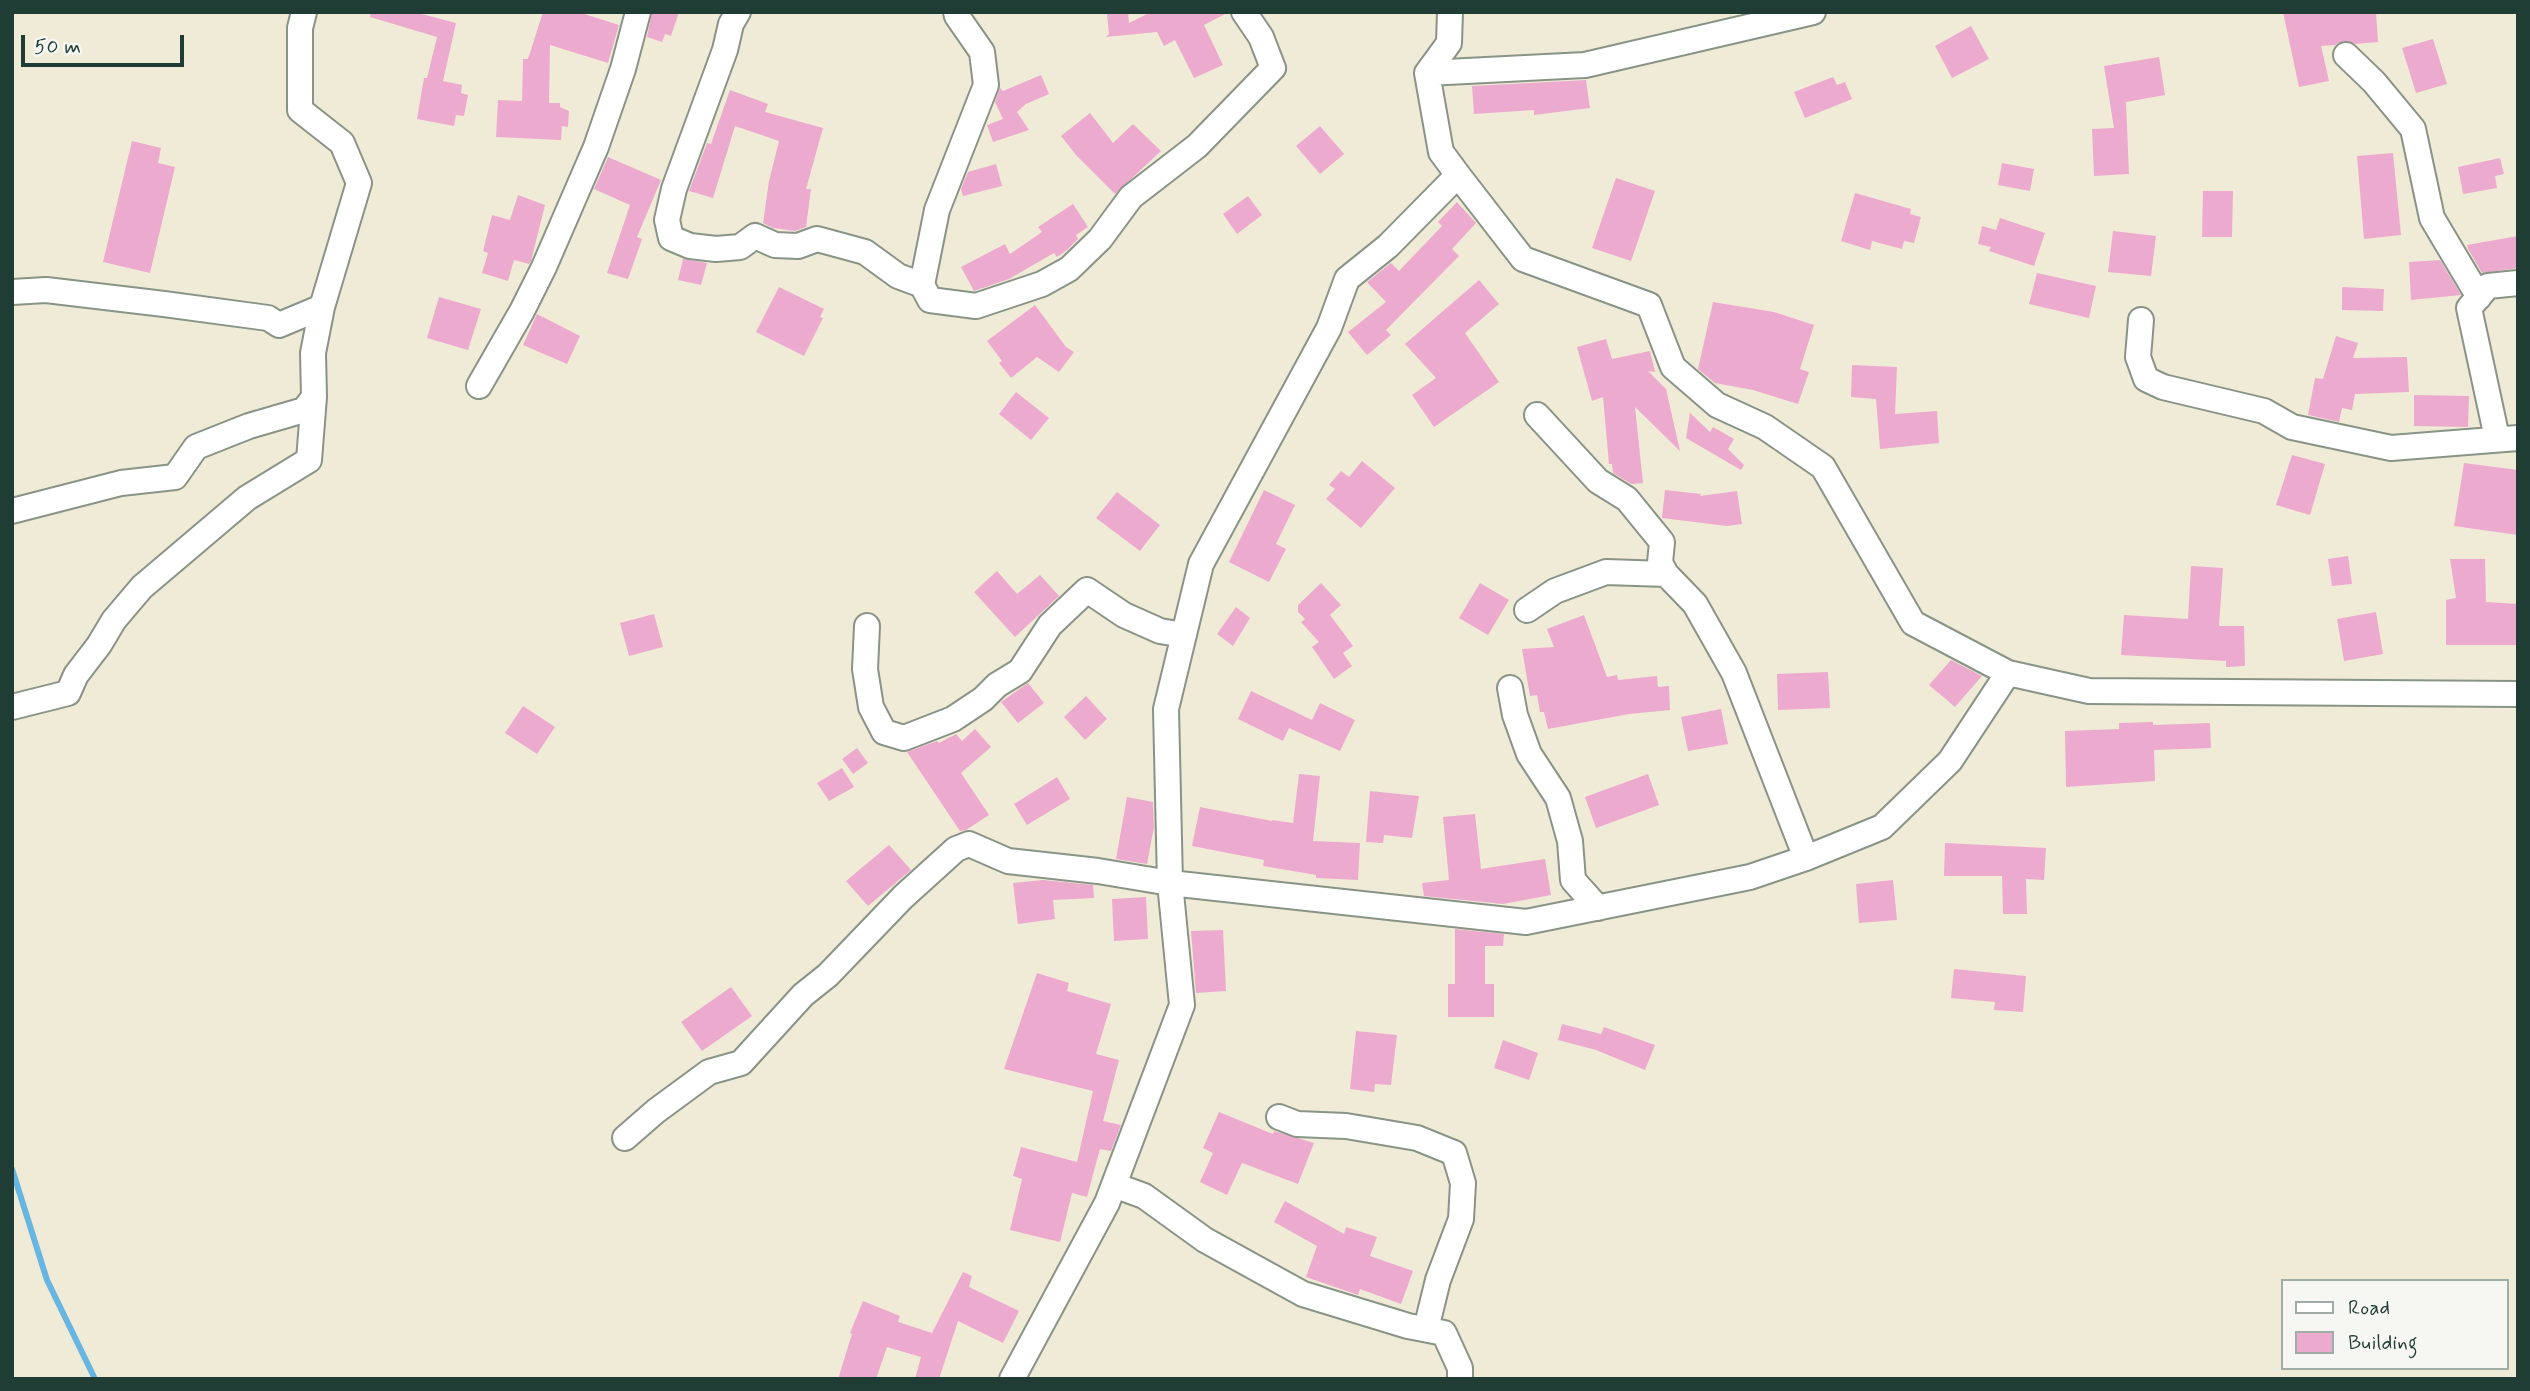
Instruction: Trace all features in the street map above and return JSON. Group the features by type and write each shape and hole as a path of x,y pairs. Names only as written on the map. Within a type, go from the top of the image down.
{"street":[{"path":"12,707 68,693 76,675 100,645 114,620 142,587 247,498 309,460 314,397 313,353 322,307 359,183 342,143 300,110 300,28 304,12"},
{"path":"479,386 544,267 596,147 623,69 638,12"},
{"path":"738,12 731,24 674,189 667,220 671,238 690,246 716,249 740,247 755,236 775,245 798,246 817,239 865,252 898,276 922,285"},
{"path":"956,12 982,52 986,85 937,210 922,285 930,300 976,306 1042,284 1069,268 1100,239 1131,197 1197,146 1273,68 1261,37 1244,12"},
{"path":"1450,12 1449,43 1427,74 1441,152 1523,259 1650,304 1673,367 1717,405 1765,427 1823,467 1913,622 2008,673 2089,691 2518,694"},
{"path":"1427,74 1585,65 1813,12"},
{"path":"2346,55 2374,82 2413,130 2432,218 2479,297"},
{"path":"1012,1379 1107,1203 1182,1005 1170,883 1166,709 1201,564 1329,328 1347,279 1388,246 1458,174"},
{"path":"2141,320 2138,357 2146,379 2163,387 2264,411 2292,427 2391,448 2507,438 2469,307 2488,286 2518,283"},
{"path":"12,292 46,290 177,306 268,318 279,325 322,307"},
{"path":"12,511 121,483 175,477 196,447 249,426 304,410 314,397"},
{"path":"1537,415 1598,481 1627,499 1662,542 1661,562 1666,574 1695,604 1734,673 1806,858"},
{"path":"1527,610 1555,591 1606,572 1666,574"},
{"path":"867,626 865,669 871,707 884,732 904,737 953,719 1020,671 1050,625 1087,590 1124,615 1160,631 1184,635"},
{"path":"625,1138 709,1072 741,1063 803,995 828,975 903,897 956,849 969,844 1008,861 1098,871 1170,883 1526,922 1750,877 1882,827 1950,761 2008,673"},
{"path":"1510,688 1515,715 1529,754 1558,798 1570,841 1573,880 1598,908"},
{"path":"1279,1117 1297,1124 1346,1126 1417,1138 1454,1153 1463,1183 1461,1219 1438,1280 1426,1329"},
{"path":"1114,1185 1144,1196 1205,1240 1303,1294 1408,1326 1444,1333 1460,1368 1460,1379"}],"building":[{"path":"371,12 414,12 456,23 443,81 462,85 461,93 468,95 464,116 456,115 454,126 417,119 424,78 427,78 437,37 370,17"},
{"path":"543,12 578,12 619,25 608,63 550,45 549,103 560,103 560,107 569,111 568,127 562,126 561,140 496,137 498,100 522,101 523,59 528,59"},
{"path":"652,12 679,12 671,36 665,34 662,42 647,37"},
{"path":"1128,12 1129,23 1151,12 1229,12 1204,25 1223,65 1194,78 1175,40 1164,46 1157,32 1106,37 1109,34 1107,14"},
{"path":"2283,12 2376,12 2378,42 2355,44 2343,41 2335,45 2321,46 2329,81 2299,87"},
{"path":"1971,26 1989,59 1952,78 1935,46"},
{"path":"2433,39 2447,84 2416,93 2402,48"},
{"path":"2159,57 2165,95 2126,102 2129,174 2094,176 2092,129 2114,128 2104,66"},
{"path":"1041,75 1049,94 1026,104 1017,112 1029,130 993,142 987,125 1003,119 995,102 1000,88 1003,91"},
{"path":"1833,77 1837,85 1845,82 1852,99 1805,118 1794,92"},
{"path":"1586,80 1590,108 1534,115 1534,110 1474,114 1472,86"},
{"path":"730,90 768,104 765,112 823,128 806,189 811,189 806,227 795,231 773,228 763,223 769,181 779,141 735,126 713,198 689,191 707,143 711,144"},
{"path":"1090,113 1113,143 1133,124 1161,151 1115,194 1061,136"},
{"path":"1320,126 1344,154 1320,174 1296,146"},
{"path":"132,141 161,148 158,163 175,167 150,273 103,262"},
{"path":"2393,153 2401,235 2364,239 2357,156"},
{"path":"608,157 661,180 637,237 642,239 628,279 607,273 630,205 594,189"},
{"path":"2500,158 2504,174 2495,176 2497,188 2463,194 2458,167"},
{"path":"2002,163 2034,169 2030,191 1998,185"},
{"path":"996,164 1002,186 963,196 961,189 968,172"},
{"path":"1616,178 1655,191 1631,261 1592,248"},
{"path":"2203,191 2233,191 2232,237 2202,237"},
{"path":"1855,193 1911,209 1910,214 1921,217 1914,243 1904,241 1902,249 1872,241 1870,250 1841,241"},
{"path":"518,195 545,205 531,261 529,264 514,260 508,281 482,273 488,253 483,251 492,215 510,220"},
{"path":"1248,196 1262,215 1237,234 1223,214"},
{"path":"1457,202 1476,223 1452,249 1459,256 1386,330 1391,335 1367,355 1348,332 1386,302 1367,282 1391,263 1399,271 1442,226 1438,222"},
{"path":"1073,204 1088,227 1076,235 1078,239 1067,250 1057,257 1054,253 1009,279 974,291 961,267 1005,244 1010,254 1042,232 1038,227"},
{"path":"2000,218 2045,233 2034,266 1989,251 1991,247 1978,244 1982,226 1996,230"},
{"path":"2113,231 2156,236 2151,276 2108,272"},
{"path":"2518,236 2518,268 2482,273 2467,245"},
{"path":"683,259 707,263 701,285 678,280"},
{"path":"2440,260 2461,295 2411,300 2409,262"},
{"path":"2037,273 2096,286 2089,318 2029,304"},
{"path":"1479,280 1499,304 1465,333 1499,382 1434,427 1412,395 1436,378 1405,344"},
{"path":"779,287 824,309 820,317 823,318 804,356 756,332"},
{"path":"2342,287 2384,289 2383,311 2342,310"},
{"path":"439,297 481,309 468,350 427,338"},
{"path":"1713,302 1774,312 1814,325 1800,369 1809,372 1798,404 1753,390 1715,383 1698,369"},
{"path":"1035,305 1066,347 1074,352 1059,372 1037,357 1011,378 987,341"},
{"path":"537,314 580,336 567,364 523,345"},
{"path":"2336,336 2358,343 2353,358 2407,357 2409,392 2355,394 2352,410 2342,408 2339,422 2308,415 2315,378 2323,379"},
{"path":"1606,339 1612,359 1650,351 1655,372 1648,371 1666,389 1680,451 1635,407 1643,483 1631,484 1613,473 1612,464 1609,464 1603,397 1592,401 1577,347"},
{"path":"1852,365 1897,367 1895,414 1937,411 1939,443 1880,449 1876,399 1851,397"},
{"path":"1016,392 1049,418 1031,440 999,414"},
{"path":"2414,395 2469,396 2468,427 2414,426"},
{"path":"1690,413 1710,432 1713,427 1734,439 1728,449 1744,465 1741,470 1686,438"},
{"path":"2292,455 2325,464 2310,515 2276,505"},
{"path":"1362,461 1395,488 1361,528 1326,499 1335,489 1329,485 1341,471 1349,477"},
{"path":"2464,463 2518,470 2518,535 2454,526"},
{"path":"1264,490 1295,505 1276,544 1286,549 1269,582 1229,562"},
{"path":"1665,490 1701,494 1700,496 1737,491 1742,524 1727,526 1662,518"},
{"path":"1117,492 1160,525 1140,551 1096,518"},
{"path":"2348,556 2352,584 2332,586 2328,559"},
{"path":"2450,559 2485,559 2486,602 2518,604 2518,645 2446,645 2446,600 2456,598"},
{"path":"2191,566 2223,568 2219,626 2244,626 2245,666 2226,667 2226,661 2121,655 2124,615 2188,619"},
{"path":"997,571 1017,594 1040,575 1059,596 1015,637 974,592"},
{"path":"1321,583 1341,605 1330,615 1353,646 1343,653 1352,666 1334,679 1312,647 1319,642 1301,622 1305,619 1298,612 1298,605"},
{"path":"1480,583 1509,600 1488,635 1459,618"},
{"path":"1236,607 1250,618 1233,646 1217,634"},
{"path":"2376,612 2383,654 2344,661 2337,619"},
{"path":"654,614 663,647 629,656 620,623"},
{"path":"1584,615 1607,677 1617,675 1618,680 1657,676 1658,687 1669,686 1670,710 1629,714 1548,729 1544,712 1540,712 1537,695 1530,696 1522,649 1554,647 1547,629"},
{"path":"1951,660 1982,676 1955,707 1929,685"},
{"path":"1828,672 1830,708 1778,710 1777,674"},
{"path":"1028,683 1044,703 1018,723 1001,702"},
{"path":"1251,691 1312,720 1320,703 1355,720 1340,751 1289,728 1283,741 1238,719"},
{"path":"1086,696 1107,719 1085,740 1064,717"},
{"path":"523,706 555,727 537,754 505,733"},
{"path":"1721,709 1728,744 1688,751 1681,717"},
{"path":"2153,722 2153,725 2210,723 2211,748 2154,750 2155,781 2066,787 2065,731 2119,729 2119,723"},
{"path":"975,729 991,747 961,773 989,815 960,831 907,752 937,741 939,743 956,734 962,741"},
{"path":"857,748 868,763 853,774 842,759"},
{"path":"842,768 854,787 829,801 817,783"},
{"path":"1299,774 1320,776 1313,841 1360,843 1358,880 1316,878 1316,875 1263,866 1264,860 1192,846 1200,807 1293,823"},
{"path":"1648,774 1659,805 1596,828 1585,797"},
{"path":"1057,777 1070,799 1027,825 1014,804"},
{"path":"1370,791 1419,796 1412,838 1384,835 1383,843 1366,842"},
{"path":"1127,797 1153,802 1154,827 1147,864 1116,859"},
{"path":"1475,814 1481,869 1545,859 1551,895 1503,904 1424,896 1422,883 1449,880 1443,817"},
{"path":"1945,843 2046,848 2044,880 2026,879 2027,914 2003,914 2002,876 1944,876"},
{"path":"889,845 911,870 868,906 846,881"},
{"path":"1043,880 1093,885 1094,898 1053,900 1055,919 1018,924 1013,883"},
{"path":"1893,880 1897,920 1859,923 1856,884"},
{"path":"1146,897 1148,939 1114,941 1112,899"},
{"path":"1455,929 1504,934 1503,946 1485,946 1485,984 1494,984 1494,1017 1448,1017 1448,984 1455,984"},
{"path":"1223,930 1226,991 1196,993 1191,931"},
{"path":"1954,969 2026,976 2023,1012 1994,1010 1995,1002 1951,998"},
{"path":"1037,973 1069,983 1067,991 1111,1004 1096,1054 1119,1060 1103,1121 1121,1125 1111,1151 1100,1149 1087,1197 1072,1193 1060,1242 1010,1230 1022,1179 1013,1176 1021,1147 1077,1162 1093,1091 1004,1069"},
{"path":"731,987 752,1016 702,1051 681,1022"},
{"path":"1562,1024 1601,1034 1604,1027 1655,1045 1645,1070 1596,1050 1558,1040"},
{"path":"1356,1031 1397,1035 1391,1085 1375,1084 1374,1092 1350,1089"},
{"path":"1503,1040 1538,1053 1529,1080 1494,1068"},
{"path":"1219,1112 1273,1134 1274,1131 1314,1143 1298,1184 1242,1163 1227,1195 1200,1182 1213,1153 1203,1148"},
{"path":"1285,1201 1344,1234 1346,1227 1377,1237 1370,1256 1413,1271 1401,1304 1360,1289 1358,1295 1306,1277 1317,1246 1274,1222"},
{"path":"963,1272 972,1276 969,1287 1019,1311 1003,1343 958,1321 939,1379 915,1379 921,1357 887,1347 876,1379 838,1379 852,1334 850,1333 863,1301 900,1316 898,1322 932,1333"}],"waterway":[{"path":"12,1169 47,1280 95,1379"}]}
